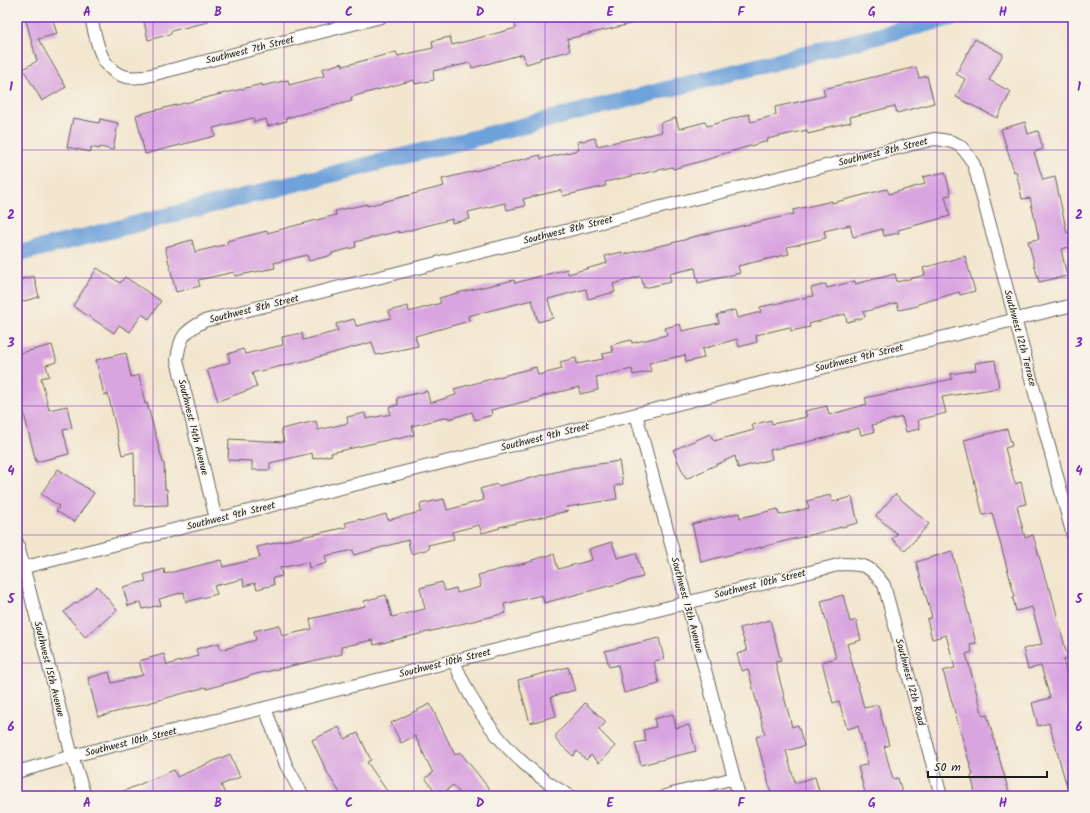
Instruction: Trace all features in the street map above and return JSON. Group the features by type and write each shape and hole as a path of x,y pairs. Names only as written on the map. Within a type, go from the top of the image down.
{"street":[{"name":"Southwest 7th Street","path":"91,17 101,56 111,70 127,77 143,77 381,17"},
{"name":"Southwest 8th Street","path":"184,336 189,329 204,321 934,139 951,140 957,144"},
{"name":"Southwest 12th Terrace","path":"957,144 965,150 974,165 1073,536"},
{"name":"Southwest 9th Street","path":"20,568 1073,305"},
{"name":"Southwest 14th Avenue","path":"184,336 179,343 177,360 216,519"},
{"name":"Southwest 13th Avenue","path":"636,414 739,796"},
{"name":"Southwest 15th Avenue","path":"17,542 20,568 72,756 85,796"},
{"name":"Southwest 10th Street","path":"17,772 72,756 842,564 859,564 873,571"},
{"name":"Southwest 12th Road","path":"873,571 884,585 941,796"},
{"path":"454,661 474,702 490,728 510,751 532,772 570,796"},
{"path":"264,708 286,765 303,796"},
{"path":"665,796 734,778"}],"building":[{"path":"25,17 52,17 57,34 38,39 66,87 42,101 23,69 37,61"},
{"path":"143,17 208,17 208,22 171,31 171,34 148,40"},
{"path":"530,17 639,17 639,22 567,39 570,51 540,58 540,60 526,64 523,54 472,68 470,63 433,71 434,80 415,84 414,80 351,97 352,101 286,118 287,121 268,126 266,119 254,122 253,118 213,128 215,136 145,154 136,115 262,84 262,86 288,80 289,85 324,76 322,69 342,63 343,66 396,52 398,56 433,48 432,41 450,37 452,45 516,28 514,21"},
{"path":"975,39 1003,54 989,80 1011,92 997,118 956,97 965,79 956,74"},
{"path":"916,67 919,78 927,76 934,103 897,113 895,106 850,117 851,122 824,128 824,130 808,134 807,130 767,139 768,141 673,169 672,167 605,182 606,186 563,196 561,190 523,199 525,206 507,210 505,203 468,212 470,219 452,223 452,219 399,233 399,231 355,242 356,247 309,261 307,255 274,263 275,268 235,276 234,272 198,280 200,286 176,292 165,247 192,240 195,252 228,244 227,241 267,231 267,233 336,215 335,211 367,204 367,206 444,186 442,179 540,155 541,159 579,150 577,142 595,138 597,146 662,132 660,123 676,118 679,129 705,122 707,126 749,114 751,122 776,115 775,107 825,96 823,89"},
{"path":"73,118 99,123 100,119 118,123 113,150 100,147 99,149 91,147 91,152 67,147"},
{"path":"1025,122 1028,134 1038,131 1043,149 1034,152 1043,180 1055,177 1067,233 1071,232 1073,240 1073,246 1061,249 1067,276 1039,282 1028,241 1039,239 1030,198 1022,199 1016,171 1014,172 1001,129"},
{"path":"945,172 951,195 945,196 950,216 898,230 899,233 884,236 882,229 853,237 850,225 824,231 826,238 787,247 789,254 738,266 740,273 698,283 695,268 669,274 671,282 644,288 641,276 613,284 615,292 588,299 586,289 548,299 553,318 538,322 532,300 468,316 469,321 415,336 418,346 376,355 372,342 308,360 252,373 257,387 218,401 207,370 230,362 228,354 243,349 245,354 283,345 282,337 302,333 303,340 338,331 336,324 354,319 356,326 391,318 389,311 408,306 409,312 441,303 439,298 461,292 514,280 515,283 567,269 568,274 607,263 605,256 622,252 622,255 688,238 794,214 793,210 832,201 832,203 887,189 889,194 925,184 923,177"},
{"path":"965,256 975,291 960,295 959,292 918,304 918,306 899,310 897,303 863,312 865,317 847,322 845,314 809,324 810,327 791,331 790,327 756,335 757,342 739,347 737,339 702,349 704,358 686,362 685,355 649,363 651,371 633,375 632,369 596,377 598,390 580,394 579,387 491,410 492,415 475,420 472,412 449,419 448,417 412,426 414,435 331,453 332,455 313,459 312,453 270,463 270,470 252,470 252,461 228,460 229,439 284,442 281,429 316,421 318,430 348,423 347,417 365,413 366,419 391,414 389,407 398,405 397,398 427,391 430,403 456,395 454,389 536,367 538,375 562,369 560,362 576,358 577,364 603,359 602,354 613,352 611,345 631,340 632,343 667,335 665,328 680,324 682,331 719,323 717,315 735,310 737,318 761,312 760,307 813,296 811,288 826,284 827,288 855,281 855,284 895,274 897,282 925,275 923,268"},
{"path":"97,268 120,283 125,277 161,301 149,319 142,314 130,332 119,325 114,333 73,306"},
{"path":"34,276 39,297 17,303 17,280"},
{"path":"52,345 57,362 46,365 49,376 41,378 49,410 67,406 72,428 63,430 69,454 36,462 20,398 17,399 17,380 20,379 17,368 17,354"},
{"path":"126,353 131,377 139,375 145,404 147,403 164,463 165,489 167,489 168,505 135,506 134,452 122,455 108,394 104,395 96,360"},
{"path":"995,360 999,388 942,397 946,413 918,420 920,429 906,432 902,417 872,425 874,432 861,435 859,428 834,436 770,450 772,459 738,468 735,456 686,479 673,450 710,434 714,441 754,430 752,425 771,420 772,424 807,417 805,411 827,406 829,415 867,404 865,398 952,379 951,374 976,370 975,363"},
{"path":"1007,429 1012,446 1005,448 1015,484 1021,482 1026,504 1017,506 1025,538 1033,535 1048,588 1050,588 1068,659 1063,660 1073,697 1073,793 1069,794 1049,723 1038,726 1032,703 1050,698 1041,666 1028,669 1023,649 1042,644 1032,607 1016,611 1013,598 1015,597 992,513 983,515 964,440"},
{"path":"619,461 623,484 615,486 617,499 567,507 568,511 499,527 500,528 482,533 479,525 452,532 454,539 428,545 429,549 411,554 408,540 354,555 353,550 325,556 327,563 309,568 308,562 280,568 282,576 273,578 274,585 257,589 255,583 244,586 243,579 214,586 217,594 186,602 184,592 159,599 161,605 143,609 141,602 128,606 123,587 146,581 144,575 164,569 165,574 221,560 223,567 260,558 257,547 347,527 345,523 361,519 362,521 386,514 388,520 421,512 420,504 444,499 447,510 484,500 480,489 497,484 498,486 572,468"},
{"path":"58,469 94,493 74,522 56,511 59,506 41,494"},
{"path":"895,494 929,524 905,551 892,539 897,534 876,516"},
{"path":"830,495 832,502 852,497 858,523 701,562 692,524 739,513 740,518 778,509 779,515 809,508 807,501"},
{"path":"612,542 617,558 636,553 643,577 544,603 542,595 504,604 506,613 374,645 373,640 341,647 342,654 248,676 207,689 206,687 98,717 88,678 109,672 112,683 143,675 139,661 164,654 167,665 198,656 196,649 219,643 221,650 256,640 254,631 279,625 282,636 312,629 310,619 365,606 364,601 386,595 392,617 425,609 420,588 442,582 445,591 456,588 457,593 481,587 478,575 554,554 558,569 592,560 589,549"},
{"path":"952,551 976,643 970,644 972,652 966,654 983,716 987,715 1010,796 976,796 971,776 973,775 943,671 955,668 946,635 932,639 927,619 932,617 916,562"},
{"path":"97,586 117,610 85,637 64,612"},
{"path":"843,595 850,622 856,620 861,640 847,644 864,708 878,705 889,745 884,747 893,779 898,778 903,796 866,796 858,767 868,764 858,726 847,729 839,701 833,703 822,662 836,658 821,601"},
{"path":"770,620 781,661 775,662 792,727 798,725 804,746 786,751 795,783 815,777 819,791 802,796 772,796 756,737 765,734 748,669 742,671 737,654 747,651 740,628"},
{"path":"659,638 664,659 654,661 659,684 624,693 618,665 609,667 605,651"},
{"path":"568,667 575,690 551,697 556,716 530,723 518,680"},
{"path":"585,703 606,722 599,730 615,746 599,763 591,755 586,760 577,751 573,756 556,740 556,735"},
{"path":"430,704 455,755 460,752 495,796 462,796 453,785 439,796 425,778 433,773 415,736 401,743 391,723"},
{"path":"673,714 676,728 689,725 696,751 641,765 635,743 646,741 643,730 656,727 654,719"},
{"path":"339,727 345,739 358,733 371,760 367,762 387,791 379,796 342,796 329,776 312,740"},
{"path":"230,754 240,777 221,785 226,796 199,796 197,791 183,796 112,796 174,770 177,777"}],"waterway":[{"path":"17,254 953,17"}]}
